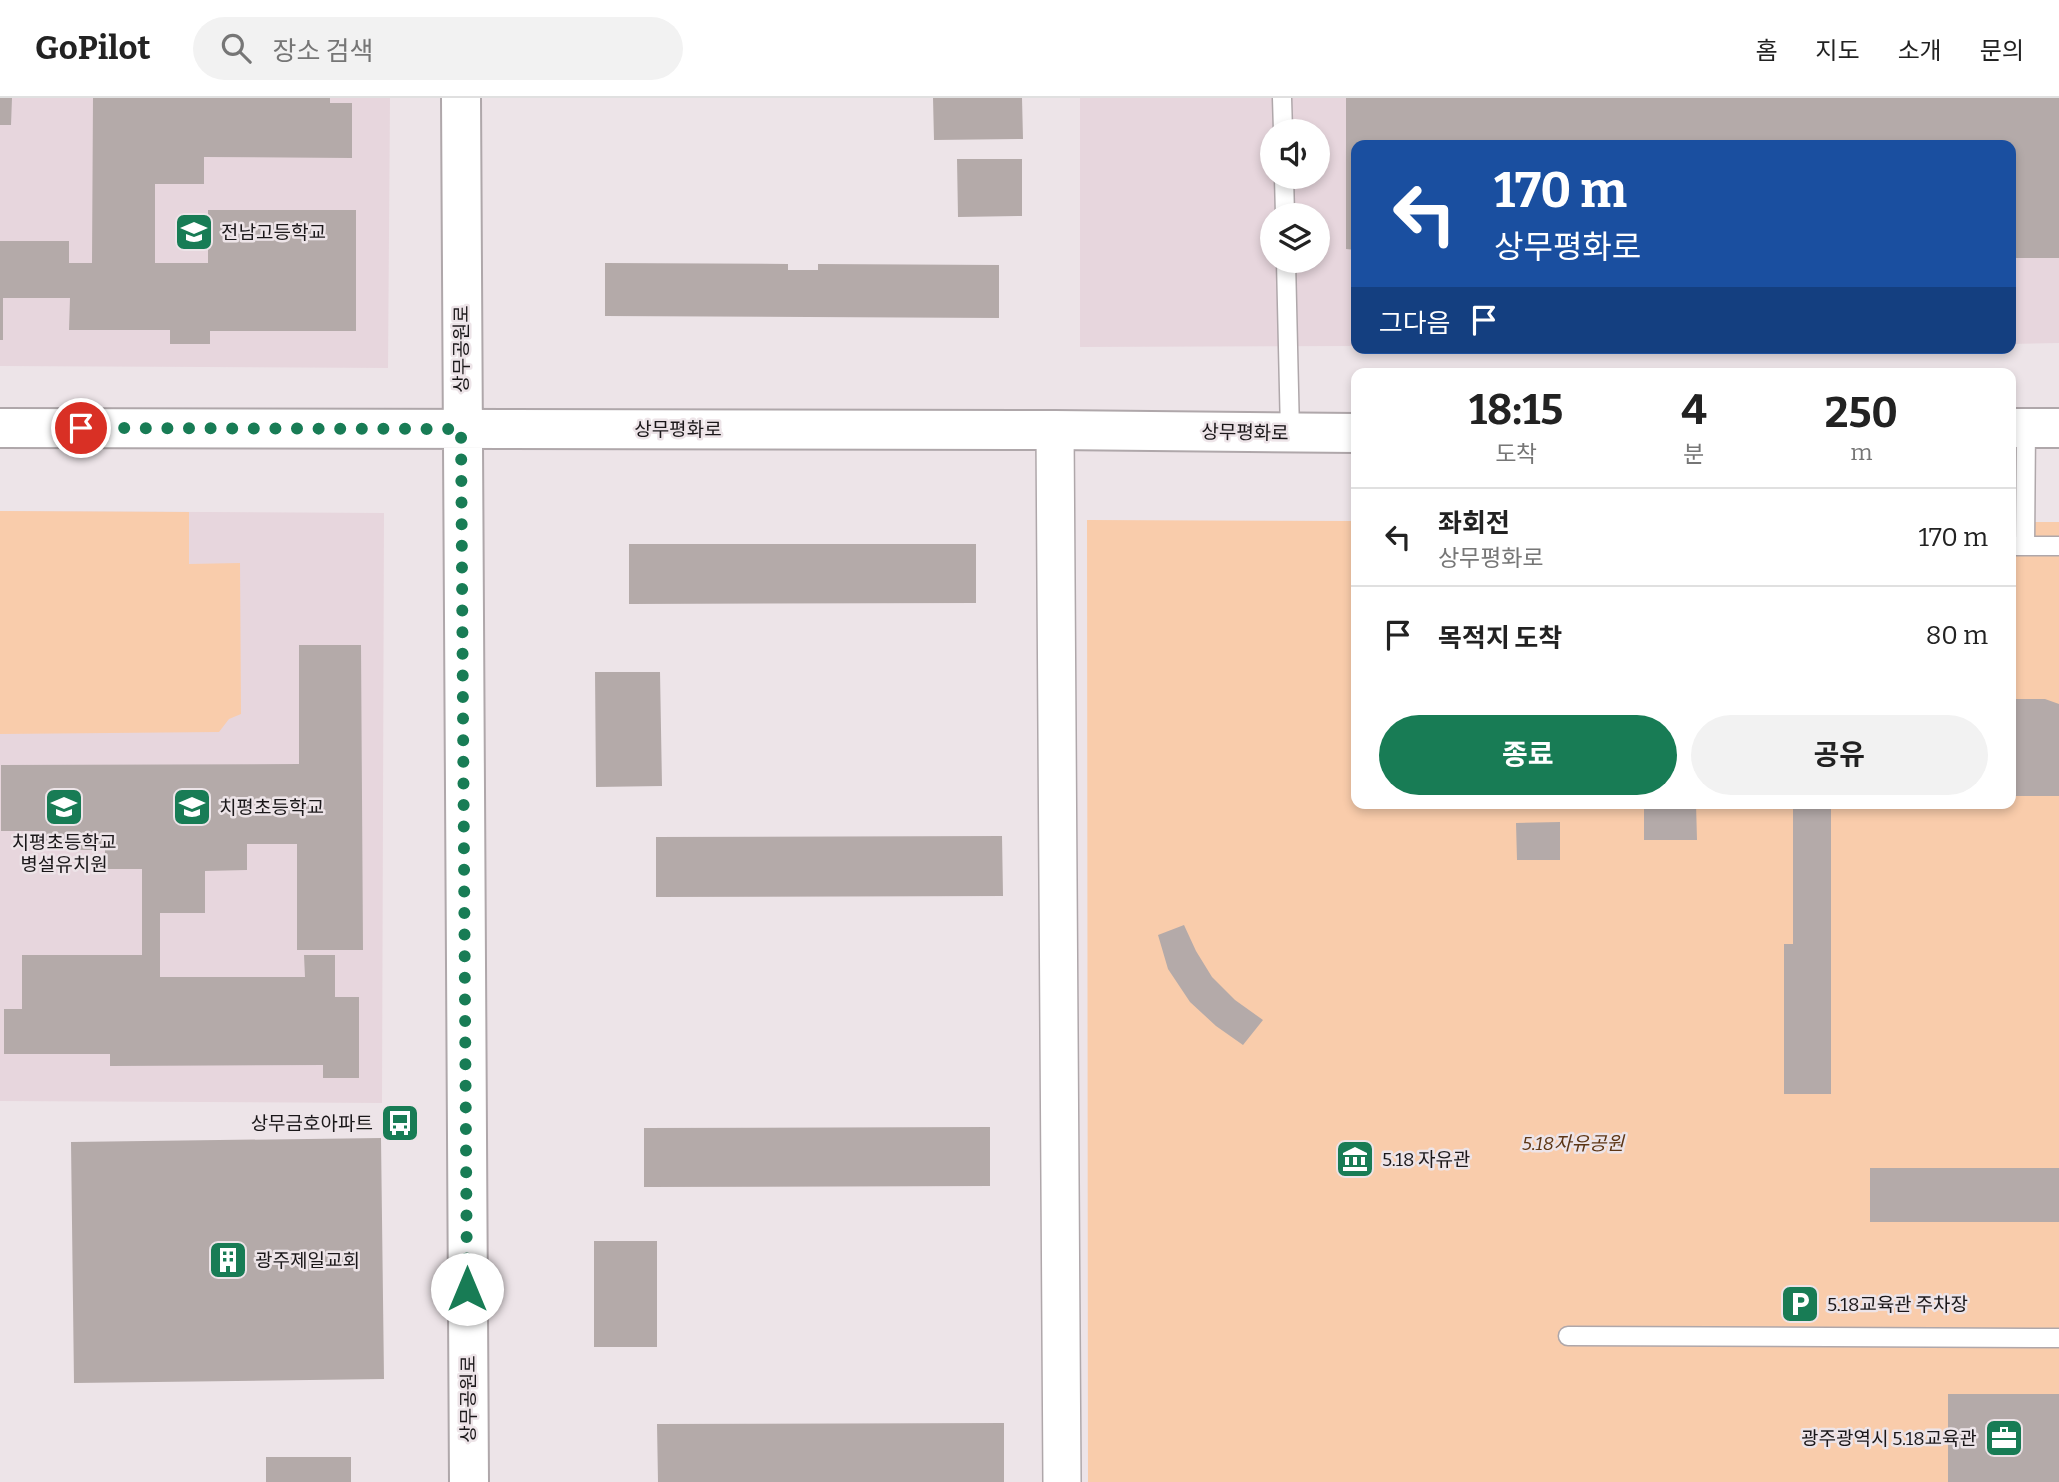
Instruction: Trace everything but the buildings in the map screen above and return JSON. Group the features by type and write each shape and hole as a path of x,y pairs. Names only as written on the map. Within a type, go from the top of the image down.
{"street":[{"name":"상무공원로","path":"461,98 469,1482"},
{"name":"상무평화로","path":"0,428 1351,433"},
{"path":"1055,430 1062,1482"}],"lane":[{"path":"1282,98 1283,119"},
{"path":"1286,273 1290,433"},
{"path":"2032,428 2018,546 2059,546"},
{"path":"1568,1336 2059,1338"}],"shaded area":[{"name":"전남고등학교","path":"0,98 390,98 388,368 0,366"},
{"path":"1080,98 2059,98 2059,343 2016,344 2016,140 1351,140 1351,346 1080,347"},
{"name":"치평초등학교","path":"0,511 384,513 382,1103 0,1101"}],"green space":[{"path":"0,511 189,512 189,564 240,563 241,714 229,719 219,732 0,734"},
{"name":"5.18자유공원","path":"1087,520 1351,521 1351,809 2016,809 2016,522 2059,522 2059,1482 1088,1482"}],"place":[{"name":"전남고등학교","path":"194,232"},
{"name":"치평초등학교 병설유치원","path":"64,807"},
{"name":"치평초등학교","path":"192,807"},
{"name":"상무금호아파트","path":"400,1123"},
{"name":"5.18 자유관","path":"1355,1159"},
{"name":"광주제일교회","path":"228,1260"},
{"name":"5.18교육관 주차장","path":"1800,1304"},
{"name":"광주광역시 5.18교육관","path":"2004,1438"}],"route":[{"path":"81,428 461,429 467,1289"}]}
